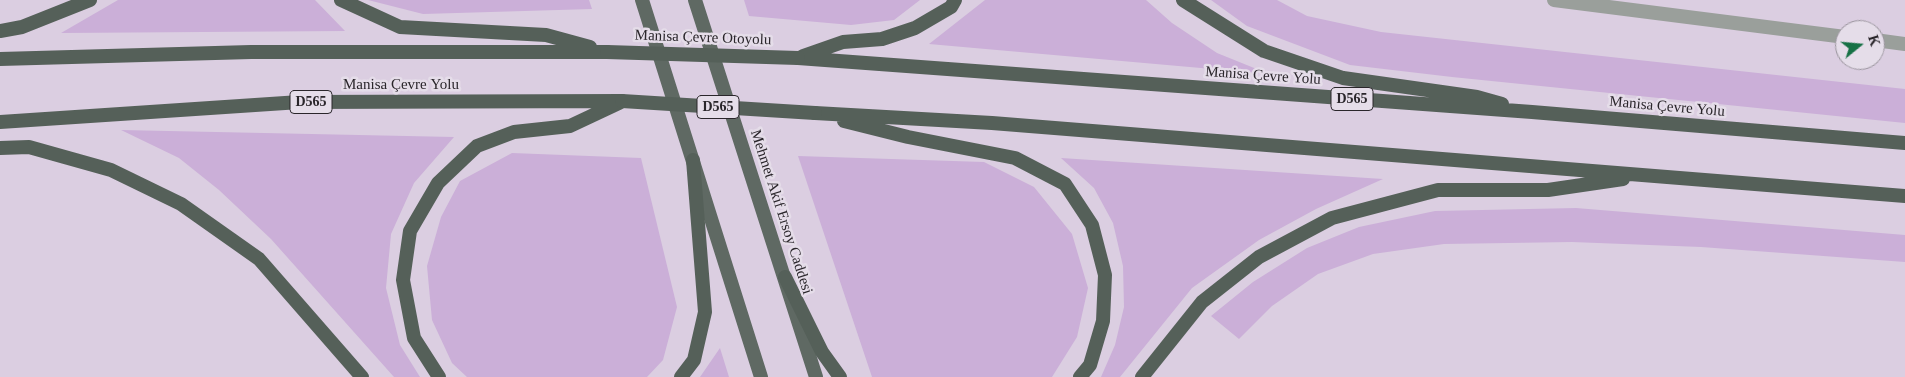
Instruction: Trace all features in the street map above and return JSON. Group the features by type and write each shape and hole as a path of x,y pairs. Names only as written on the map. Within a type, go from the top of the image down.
{"highway":[{"path":"0,31 22,27 90,0"},
{"path":"341,0 400,27 546,35 607,52"},
{"path":"798,58 843,42 882,39 915,28 951,7 955,0"},
{"path":"1183,0 1264,51 1343,78 1477,97 1532,112"},
{"name":"D565","path":"0,59 251,52 607,52"},
{"name":"Manisa Çevre Otoyolu","path":"607,52 798,58"},
{"name":"Manisa Çevre Yolu","path":"798,58 1532,112 1905,143"},
{"name":"Manisa Çevre Yolu","path":"0,122 300,102 622,102"},
{"path":"439,377 414,338 403,280 410,231 438,183 477,146 514,132 570,126 622,102"},
{"name":"D565","path":"622,102 992,123 1905,196"},
{"path":"814,113 908,137 1016,158 1065,184 1092,225 1105,275 1103,322 1090,365 1080,377"},
{"path":"0,148 29,148 111,170 181,204 259,259 362,377"},
{"path":"681,377 694,360 705,312 693,160"},
{"path":"1142,377 1202,302 1259,258 1332,218 1438,190 1548,190 1650,176"},
{"path":"784,277 822,352 840,377"}],"main road":[{"path":"642,0 760,377"},
{"name":"Mehmet Akif Ersoy Caddesi","path":"695,0 816,377"}],"street":[{"path":"1554,0 1835,35"},
{"path":"1885,41 1905,44"}],"shaded area":[{"path":"0,0 1905,0 1905,377 0,377"},
{"path":"118,0 315,0 345,31 61,33"},
{"path":"368,0 589,0 592,9 423,14"},
{"path":"744,0 920,0 894,20 851,25 749,16"},
{"path":"985,0 1146,0 1172,23 1217,53 1269,74 929,44"},
{"path":"1211,0 1277,0 1307,16 1381,32 1905,89 1905,123 1350,65 1247,26"},
{"path":"121,130 454,137 414,183 391,234 386,288 400,345 420,377 394,377 271,239 219,190 179,158"},
{"path":"512,153 641,158 677,307 663,360 647,377 467,377 452,363 432,320 427,266 441,217 460,181"},
{"path":"798,156 984,162 1034,187 1072,234 1088,288 1077,337 1052,377 872,377"},
{"path":"1061,158 1383,179 1316,209 1259,240 1192,288 1120,377 1101,377 1115,345 1124,307 1123,266 1113,223 1094,188"},
{"path":"1576,208 1905,235 1905,262 1701,247 1572,242 1444,244 1373,254 1318,274 1272,306 1239,339 1211,316 1253,282 1307,248 1359,227 1435,211"},
{"path":"720,348 729,377 700,377"}]}
